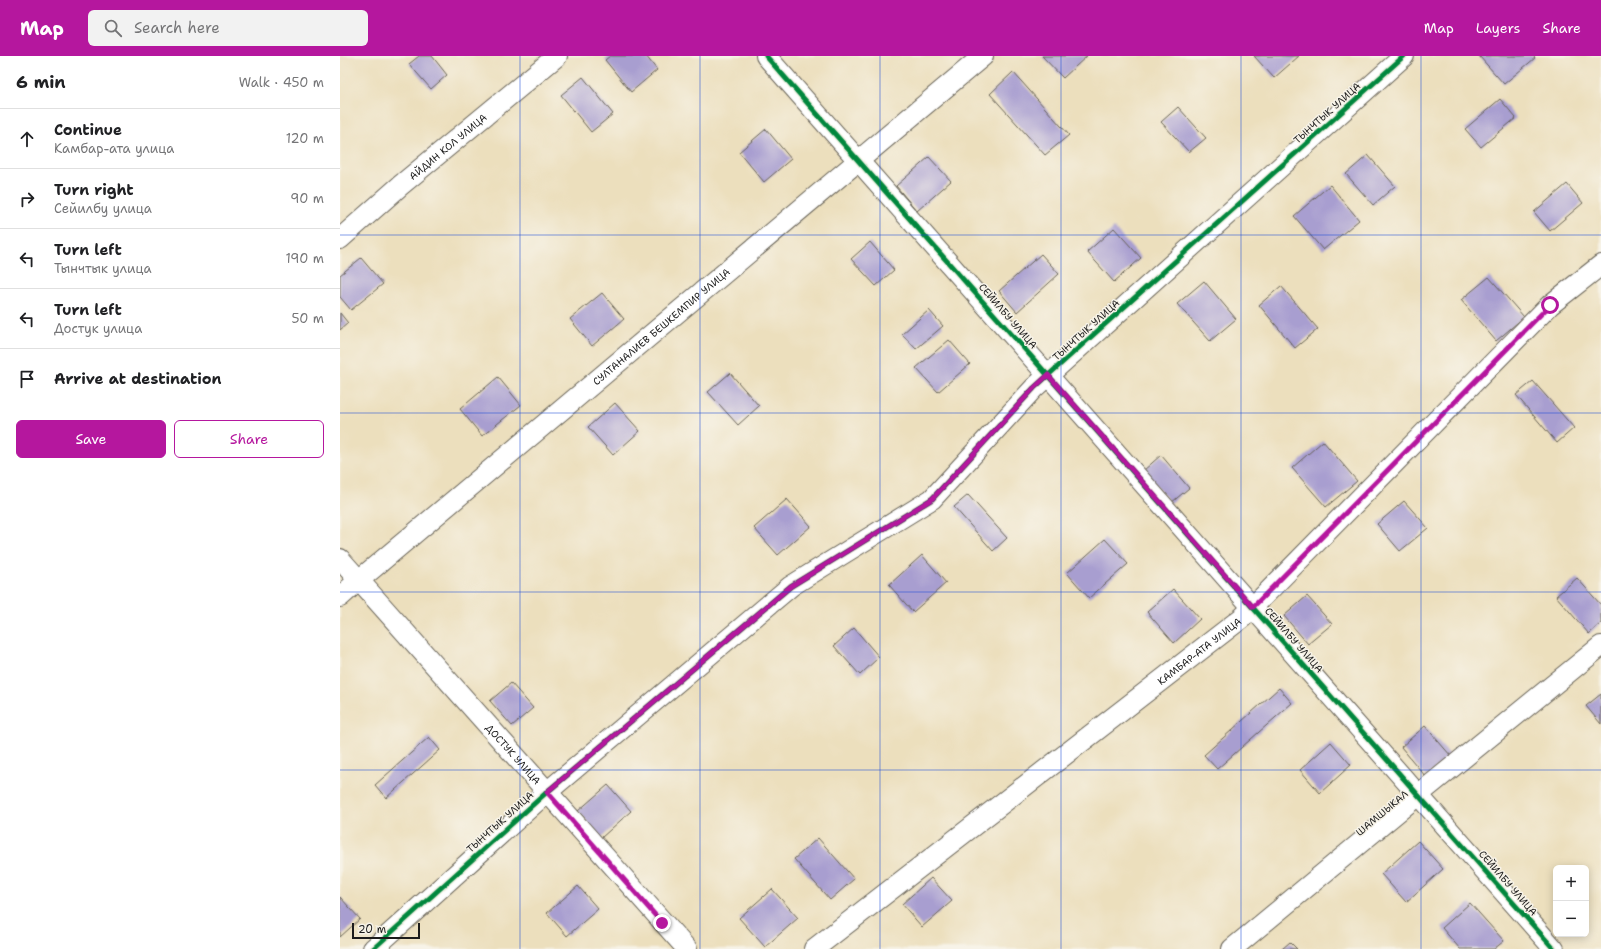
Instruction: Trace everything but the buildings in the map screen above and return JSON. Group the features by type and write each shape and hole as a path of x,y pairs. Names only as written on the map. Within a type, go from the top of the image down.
{"street":[{"name":"АЙДИН КОЛ УЛИЦА","path":"340,239 401,185 557,56"},
{"name":"СЕЙИЛБУ УЛИЦА","path":"766,56 1554,949"},
{"name":"СУЛТАНАЛИЕВ БЕШКЕМПИР УЛИЦА","path":"340,597 983,56"},
{"name":"ТЫНЧТЫК УЛИЦА","path":"373,949 547,792 791,586 932,499 1034,388 1404,56"},
{"name":"КАМБАР-АТА УЛИЦА","path":"814,949 1243,617 1550,305 1601,264"},
{"name":"ДОСТУК УЛИЦА","path":"340,559 686,949"},
{"name":"ШАМШЫКАЛ","path":"1232,949 1601,646"}],"cycle path":[{"path":"766,56 1554,949"},
{"path":"373,949 547,792 791,586 932,499 1034,388 1404,56"}],"route":[{"path":"662,923 547,792 791,586 932,499 1034,388 1048,375 1253,607 1550,305"}]}
